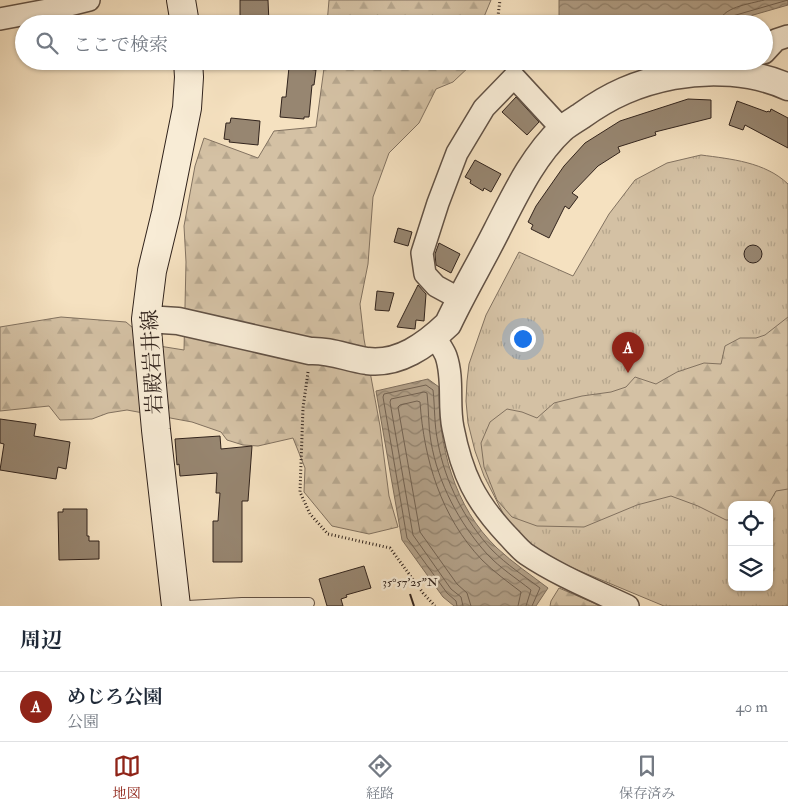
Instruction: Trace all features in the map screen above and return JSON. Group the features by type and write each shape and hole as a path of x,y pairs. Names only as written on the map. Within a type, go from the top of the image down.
{"main road":[{"path":"181,0 184,15"},
{"name":"岩殿岩井線","path":"176,606 156,430 146,319 152,271 166,213 187,108 189,70"}],"street":[{"path":"22,15 89,0"},
{"path":"0,19 15,16"},
{"path":"773,43 788,36"},
{"path":"146,319 178,321 310,351 324,350 366,361 389,361 410,353 435,336 448,324 513,197 540,155 562,129 625,89 650,80 690,73 745,70"},
{"path":"760,70 788,87"},
{"path":"460,298 436,286 425,274 422,253 457,153 484,108 514,77 562,129"},
{"path":"435,336 446,357 450,384 451,421 457,448 464,471 477,498 495,522 524,553 553,570 628,606"}],"lane":[{"path":"188,606 242,603 309,603"}],"path":[{"path":"498,15 500,0"},
{"path":"310,351 303,408 300,492 310,514 328,534 390,548 423,593 435,606"}],"green space":[{"path":"329,0 491,0 485,15 328,15"},
{"path":"324,70 466,70 453,82 436,89 419,123 389,153 373,197 368,264 360,304 364,339 380,426 389,496 398,527 369,534 332,526 304,492 305,468 293,438 258,446 243,445 227,440 221,432 192,422 127,410 108,413 92,419 60,420 49,406 0,411 0,327 61,317 126,322 153,345 184,350 186,262 184,226 195,166 204,138 258,158 274,131 316,127"},
{"path":"701,155 736,160 758,166 788,184 788,606 664,606 575,569 540,552 507,521 484,476 475,451 468,423 466,401 469,364 486,315 519,252 573,276 609,214 635,180 667,163"},
{"path":"788,317 788,489 776,491 770,501 728,501 728,520 726,520 698,506 671,496 637,505 584,527 537,526 512,517 497,500 484,467 481,443 490,422 507,409 537,418 554,403 582,396 611,392 626,387 635,377 656,384 677,372 704,363 721,364 725,346 740,338 756,338 765,335"},
{"path":"559,588 594,603 599,606 550,606"}],"water":[{"path":"559,0 788,0 788,5 753,15 559,15"},
{"path":"428,379 439,387 439,409 446,453 459,494 482,532 497,548 548,588 536,606 454,606 443,597 402,540 376,391"}],"building":[{"path":"240,0 268,0 269,15 240,15"},
{"path":"289,70 316,70 314,85 312,85 309,117 304,117 304,119 280,117 282,97 286,97"},
{"path":"516,97 539,122 527,135 502,112"},
{"path":"688,99 711,100 711,118 655,132 656,135 618,147 620,152 598,166 572,193 578,197 569,209 565,206 549,238 531,229 533,225 528,222 536,206 564,166 585,143 620,121"},
{"path":"737,101 767,112 770,112 771,109 788,118 788,148 745,125 743,130 729,125"},
{"path":"231,118 260,121 258,145 229,142 230,140 224,139 226,123 230,123"},
{"path":"475,160 501,174 491,192 484,188 483,191 470,183 471,180 465,177"},
{"path":"398,228 412,232 408,246 394,242"},
{"path":"439,243 460,254 451,273 436,265 435,254"},
{"path":"749,245 757,245 762,250 760,261 749,263 744,258 744,250"},
{"path":"418,285 426,294 424,321 416,320 415,329 397,327"},
{"path":"377,291 394,293 389,311 375,310"},
{"path":"0,419 36,424 34,436 70,442 66,469 58,467 56,479 0,470 4,444 0,443"},
{"path":"220,436 221,449 252,446 248,501 242,501 242,562 213,562 213,521 218,521 220,493 216,493 217,473 180,476 179,464 177,465 175,439"},
{"path":"63,509 87,509 87,536 89,536 89,541 99,541 99,559 59,560 58,512 63,512"},
{"path":"364,566 371,588 346,595 347,597 341,599 343,606 327,606 319,579"}],"place":[{"name":"めじろ公園","path":"628,373"}]}
